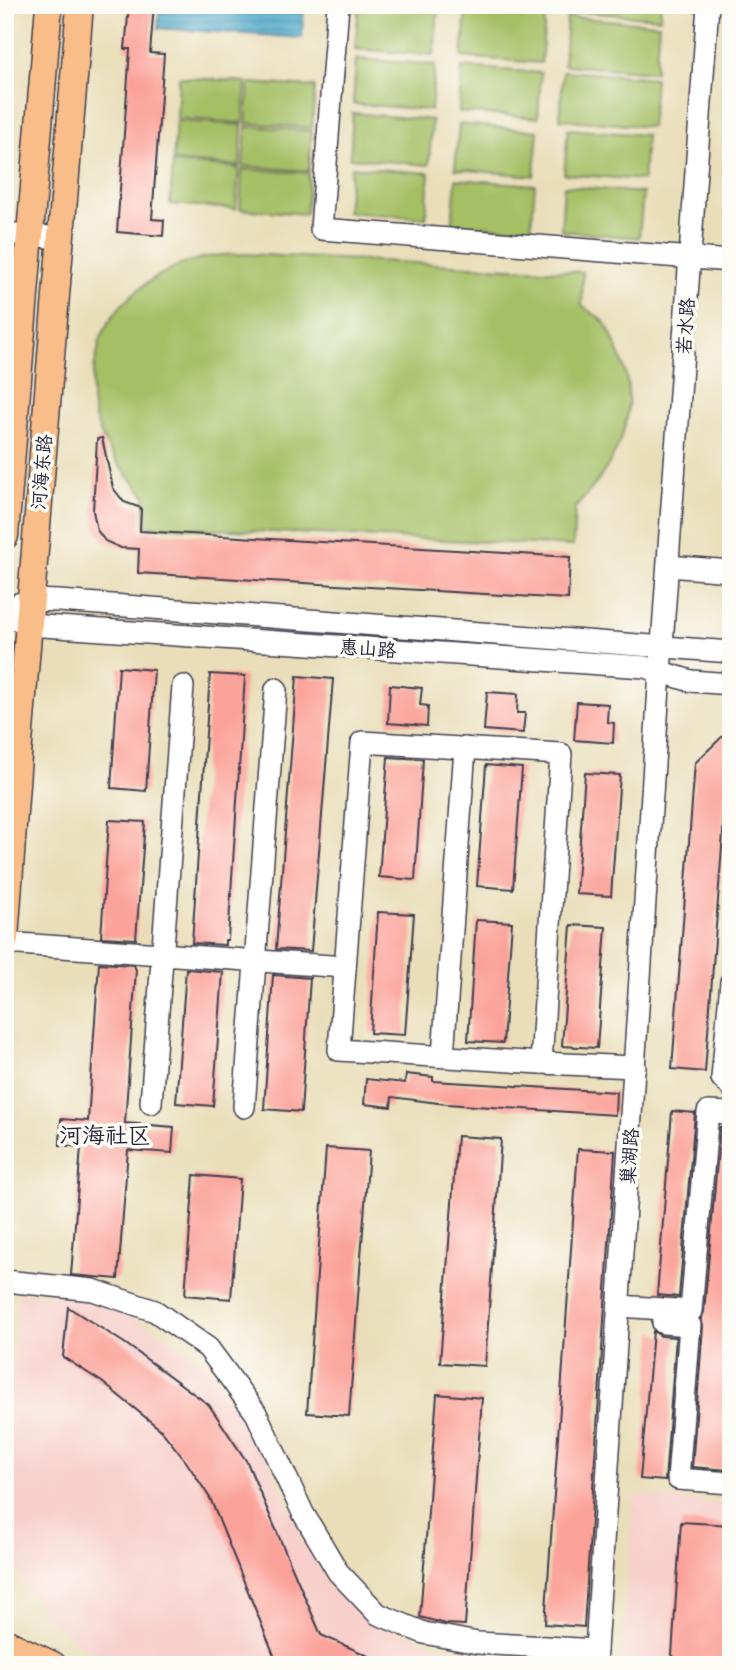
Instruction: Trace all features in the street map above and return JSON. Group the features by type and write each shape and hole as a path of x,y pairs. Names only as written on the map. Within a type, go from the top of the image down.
{"main road":[{"name":"河海东路","path":"5,536 18,234 49,5"},
{"name":"河海东路","path":"5,941 18,612 61,238 80,5"},
{"path":"5,1642 53,1665"}],"street":[{"path":"338,5 321,229 731,261"},
{"name":"若水路","path":"662,647 708,5"},
{"path":"18,234 61,238"},
{"path":"668,566 731,571"},
{"name":"惠山路","path":"18,612 731,652"},
{"name":"惠山路","path":"18,612 645,667 691,681 731,684"},
{"name":"巢湖路","path":"596,1658 662,647"},
{"path":"151,1103 183,686"},
{"path":"244,1107 276,689"},
{"path":"541,1062 562,754 362,742 339,1049 541,1062 635,1067"},
{"path":"443,1056 465,748"},
{"path":"5,941 345,967"},
{"path":"731,982 722,1078 731,1087"},
{"path":"619,1313 691,1311 708,1112 731,1113"},
{"path":"5,1281 93,1290 155,1311 208,1348 256,1413 303,1513 338,1572 378,1614 424,1633 478,1643 596,1658"},
{"path":"619,1313 690,1325 678,1479 731,1483"}],"shaded area":[{"path":"18,1292 83,1298 133,1316 206,1363 256,1432 296,1524 326,1576 369,1619 436,1646 587,1662 587,1665 117,1665 83,1648 46,1616 21,1578 9,1537 5,1484"},
{"path":"634,1495 731,1504 731,1665 620,1665"}],"green space":[{"path":"359,5 438,10 434,55 355,49"},
{"path":"568,5 661,5 660,18 568,11"},
{"path":"466,12 545,18 541,63 462,57"},
{"path":"567,17 659,24 655,72 564,65"},
{"path":"356,59 435,65 431,110 353,104"},
{"path":"462,67 541,73 538,118 459,112"},
{"path":"563,71 655,78 651,127 560,119"},
{"path":"179,77 246,82 243,123 177,118"},
{"path":"249,83 315,87 312,128 246,123"},
{"path":"353,113 432,120 429,165 350,158"},
{"path":"176,121 242,125 240,166 173,161"},
{"path":"459,124 538,131 534,176 455,169"},
{"path":"246,126 312,131 309,171 243,166"},
{"path":"568,129 646,135 643,180 564,174"},
{"path":"173,163 239,168 236,209 170,204"},
{"path":"351,167 429,173 426,218 347,212"},
{"path":"242,169 309,173 306,214 240,209"},
{"path":"456,179 535,185 531,230 452,224"},
{"path":"564,186 643,193 639,238 561,231"},
{"path":"245,254 583,272 582,306 608,327 625,369 628,412 615,453 604,472 575,508 573,546 145,526 145,495 111,453 94,416 92,381 101,337 121,306 148,282 197,259"}],"water":[{"path":"160,5 304,5 302,38 158,28"}],"building":[{"path":"129,5 154,5 150,53 164,54 152,219 164,220 163,236 117,232 130,49 125,49"},
{"path":"102,438 113,488 124,502 141,508 140,531 570,557 568,599 138,573 139,549 121,548 105,541 97,530 93,511 97,439"},
{"path":"119,667 154,670 146,791 111,788"},
{"path":"210,674 245,676 228,940 225,940 225,945 192,943"},
{"path":"297,676 333,679 311,951 276,949"},
{"path":"390,685 422,688 420,705 428,706 427,726 388,723"},
{"path":"487,692 518,694 517,713 525,713 523,733 484,730"},
{"path":"577,702 608,704 607,722 614,723 613,743 574,740"},
{"path":"731,728 731,789 726,794 705,1072 672,1069 695,763"},
{"path":"388,757 423,759 415,880 379,877"},
{"path":"486,765 522,768 513,889 477,886"},
{"path":"585,773 620,775 611,896 576,894"},
{"path":"109,820 145,822 136,939 101,937"},
{"path":"378,912 414,914 405,1035 370,1033"},
{"path":"476,920 512,922 503,1043 468,1041"},
{"path":"571,925 606,927 597,1048 562,1046"},
{"path":"99,963 134,965 136,970 125,1123 174,1127 172,1153 128,1150 118,1279 71,1275 81,1147 60,1145 61,1119 88,1121"},
{"path":"186,969 223,972 213,1106 176,1103"},
{"path":"273,975 310,978 301,1112 264,1109"},
{"path":"406,1074 433,1077 433,1081 616,1092 615,1115 446,1104 392,1097 391,1107 364,1104 366,1079 405,1083"},
{"path":"672,1111 695,1113 679,1297 657,1295"},
{"path":"720,1127 731,1127 731,1425 727,1470 692,1467 703,1326 701,1319 704,1312"},
{"path":"457,1136 501,1139 485,1366 440,1363"},
{"path":"326,1148 369,1151 349,1416 307,1413"},
{"path":"578,1149 615,1151 584,1627 545,1624"},
{"path":"194,1175 240,1179 231,1299 185,1295"},
{"path":"68,1307 126,1344 209,1405 247,1462 321,1635 389,1665 278,1665 210,1498 187,1463 161,1430 102,1382 63,1357"},
{"path":"653,1331 661,1336 676,1337 665,1481 640,1479"},
{"path":"437,1394 482,1398 465,1625 446,1624 420,1617"},
{"path":"681,1522 731,1525 731,1665 681,1665 672,1655"}],"district":[{"name":"河海社区","path":"105,1135"}]}
